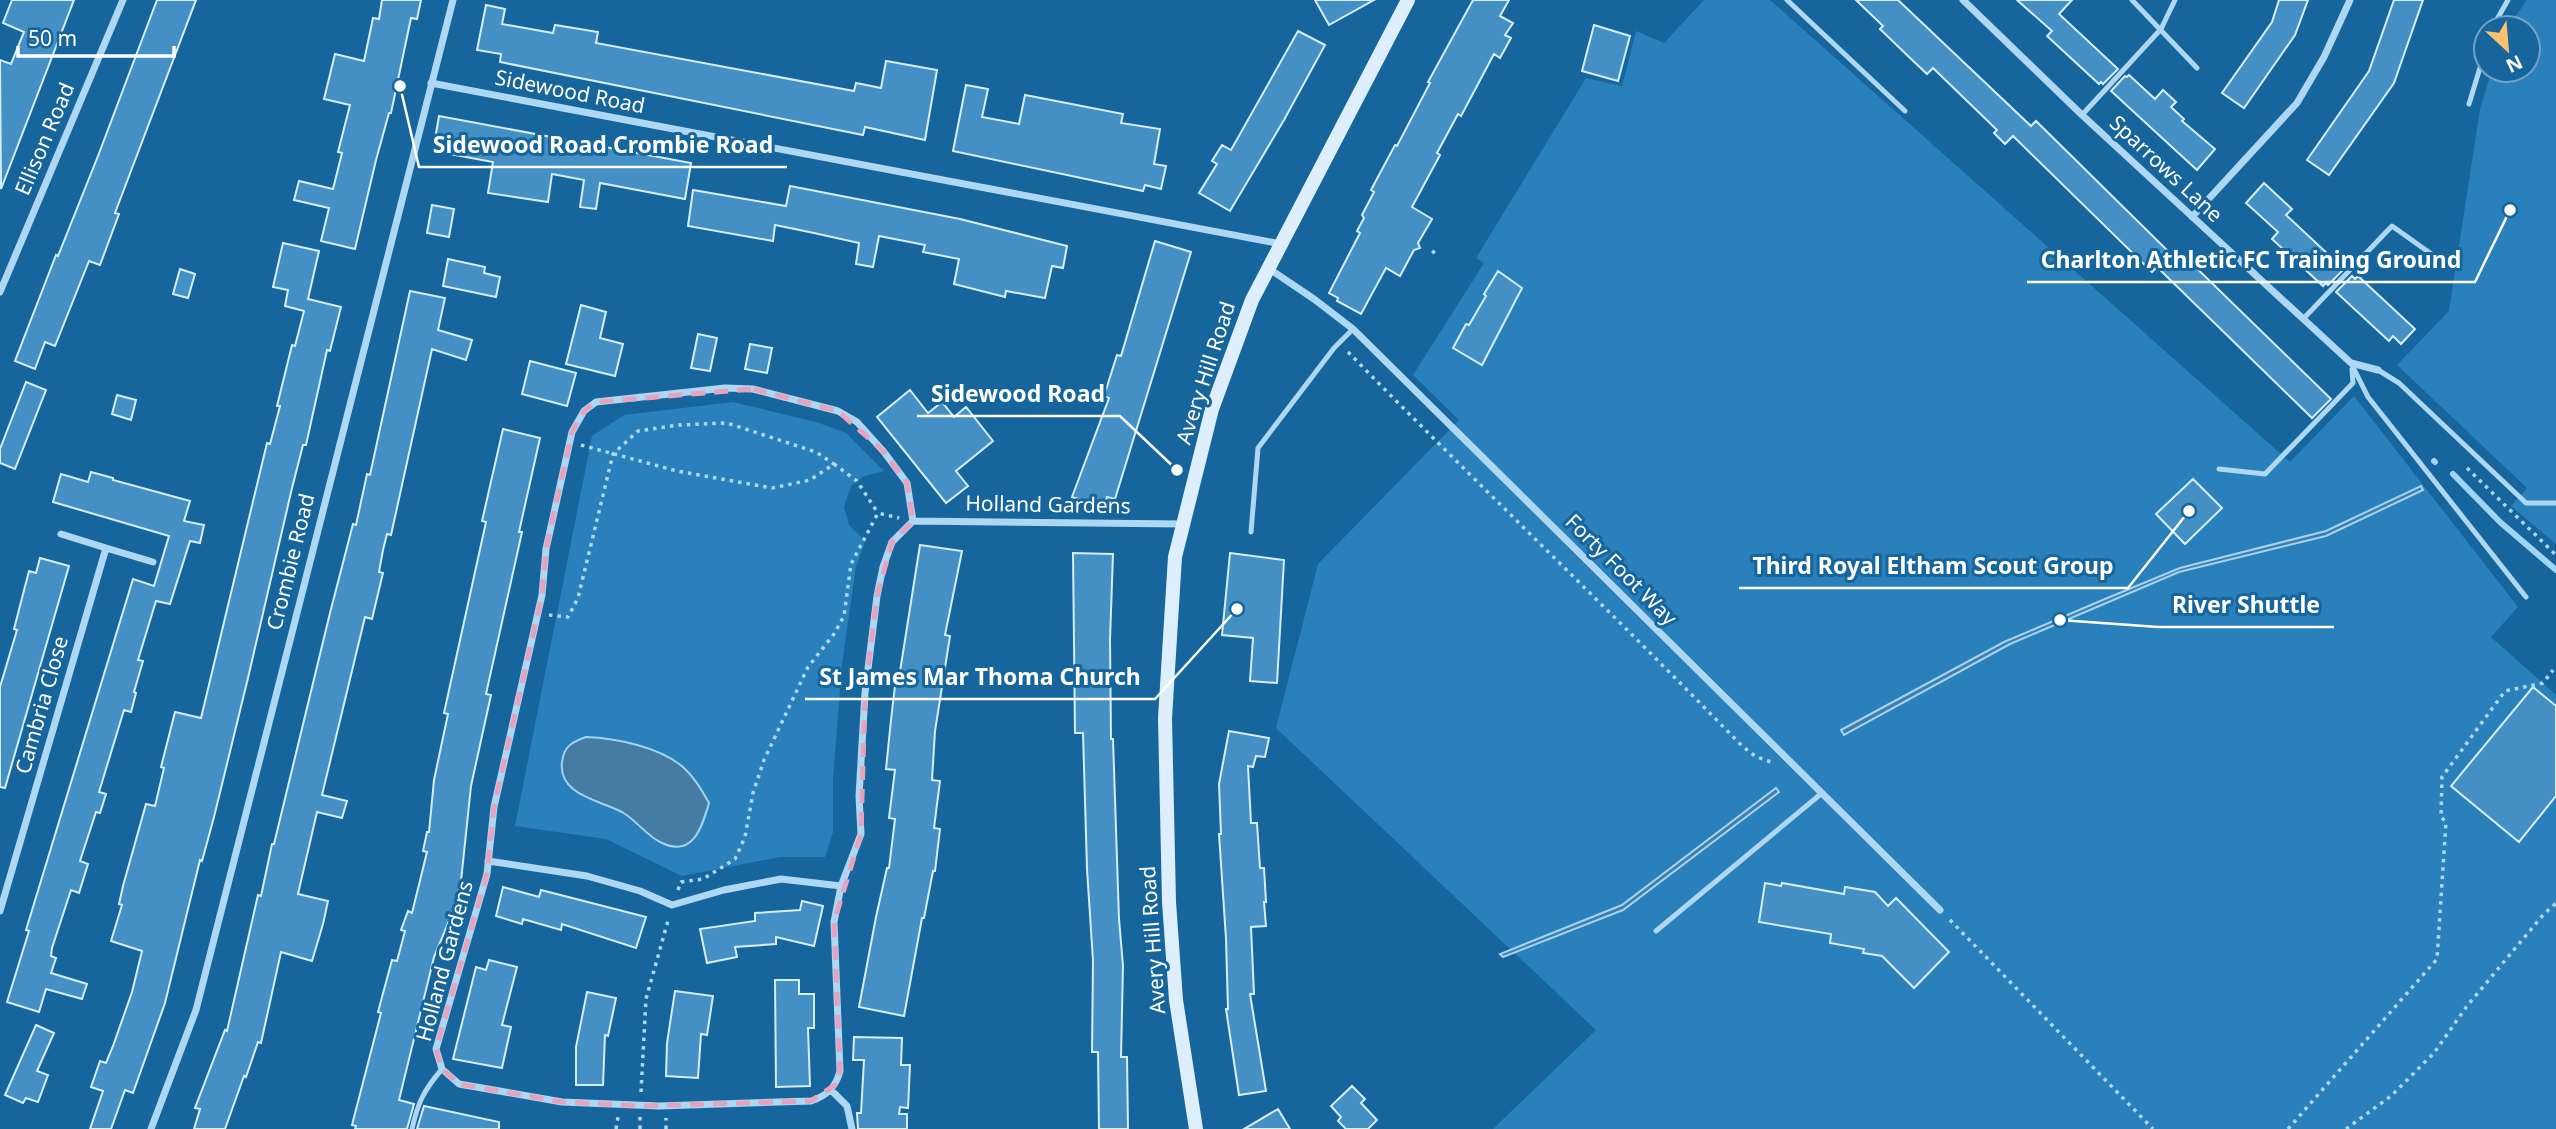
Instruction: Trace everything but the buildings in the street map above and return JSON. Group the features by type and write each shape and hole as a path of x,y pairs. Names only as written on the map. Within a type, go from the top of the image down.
{"street":[{"name":"Ellison Road","path":"0,292 123,0"},
{"name":"Crombie Road","path":"151,1129 200,998 453,0"},
{"name":"Avery Hill Road","path":"1196,1129 1176,1000 1169,888 1165,718 1175,557 1220,384 1252,300 1408,0"},
{"name":"Sparrows Lane","path":"1963,0 2082,115 2351,363 2378,370"},
{"path":"1970,7 1977,0"},
{"path":"2192,217 2297,103 2325,57 2350,0"},
{"name":"Sidewood Road","path":"431,83 1281,244"},
{"name":"Forty Foot Way","path":"1268,268 1353,329 1940,910"},
{"name":"Holland Gardens","path":"831,1090 811,1101 640,1106 562,1102 459,1084 442,1069 436,1049 473,929 488,860 494,807 538,614 547,549 572,432 584,411 596,402 725,388 753,389 838,411 857,422 907,483 913,521 1183,524"},
{"path":"852,1129 848,1106 831,1090 839,1071 834,922 841,886 862,834 859,796 865,693 877,596 892,542 913,521"},
{"path":"61,534 153,562"},
{"name":"Cambria Close","path":"0,911 106,548"},
{"path":"488,860 587,876 640,891 672,905 724,890 780,879 841,886"}],"lane":[{"path":"1787,0 1905,111"},
{"path":"2132,0 2197,68"},
{"path":"2082,115 2161,29 2175,0"},
{"path":"2469,104 2475,84"},
{"path":"2304,318 2392,226 2437,258"},
{"path":"1251,532 1258,448 1339,343 1353,329"},
{"path":"2219,469 2266,474 2353,383 2351,363"},
{"path":"2351,363 2368,397 2526,597"},
{"path":"2378,370 2399,383 2526,503 2556,503"},
{"path":"1656,931 1822,793"},
{"path":"412,1129 417,1103 442,1069"}],"path":[{"path":"1339,343 1461,468 1654,655 1742,746 1769,763 1790,761"},
{"path":"538,614 568,617 578,598 612,454 638,432 679,425 727,423 816,452 857,481 878,513 913,521"},
{"path":"570,442 677,471 772,488 810,480 834,464"},
{"path":"640,1106 646,999 681,882 703,879 735,859 745,837 752,793 764,760 808,667 834,634 844,616 851,564 878,513"},
{"path":"2288,1129 2437,959 2446,822 2441,817 2442,777 2505,691 2543,683 2553,670"},
{"path":"2346,1129 2391,1096 2434,1053 2467,1006 2556,903"},
{"path":"1940,910 2153,1129"},
{"path":"617,1129 618,1117"},
{"path":"666,1118 666,1129"}],"highlighted area":[{"path":"753,389 838,411 884,452 907,483 913,521 892,542 877,596 865,693 861,834 834,922 840,1071 835,1085 811,1101 641,1106 562,1102 459,1084 442,1069 436,1049 487,874 494,807 542,595 546,549 572,432 584,411 596,402"}],"shaded area":[{"path":"1704,0 1770,0 2290,462 2354,396 2518,607 2491,637 2556,695 2556,1129 1493,1129 1596,1030 1276,728 1318,564 1459,420 1413,375 1484,263 1476,258 1586,78 1622,86 1636,31 1664,43"},
{"path":"2527,0 2556,0 2556,544 2511,506 2527,488 2397,365 2449,311 2480,109 2488,84 2542,84 2542,14 2517,14"},
{"path":"733,402 819,423 846,433 884,471 862,477 851,486 844,507 849,525 865,541 856,567 842,664 833,779 833,832 825,857 780,857 682,876 606,839 515,826 592,436 624,415"},
{"path":"2421,486 2423,490 2326,536 2179,572 2010,644 1844,735 1841,730 2004,642 2105,599 2180,568 2326,531"},
{"path":"586,737 610,739 651,749 684,768 709,803 694,838 681,846 660,842 622,812 573,789 562,773 563,757 569,745"},
{"path":"1776,788 1779,792 1623,910 1503,957 1500,954 1622,905"}],"waterway":[{"path":"2453,474 2500,522 2556,570"}],"place":[{"name":"Sidewood Road Crombie Road","path":"400,86"},
{"name":"Charlton Athletic FC Training Ground","path":"2510,210"},
{"name":"Sidewood Road","path":"1177,470"},
{"name":"Third Royal Eltham Scout Group","path":"2189,511"},
{"name":"St James Mar Thoma Church","path":"1237,609"},
{"name":"River Shuttle","path":"2060,620"}]}
